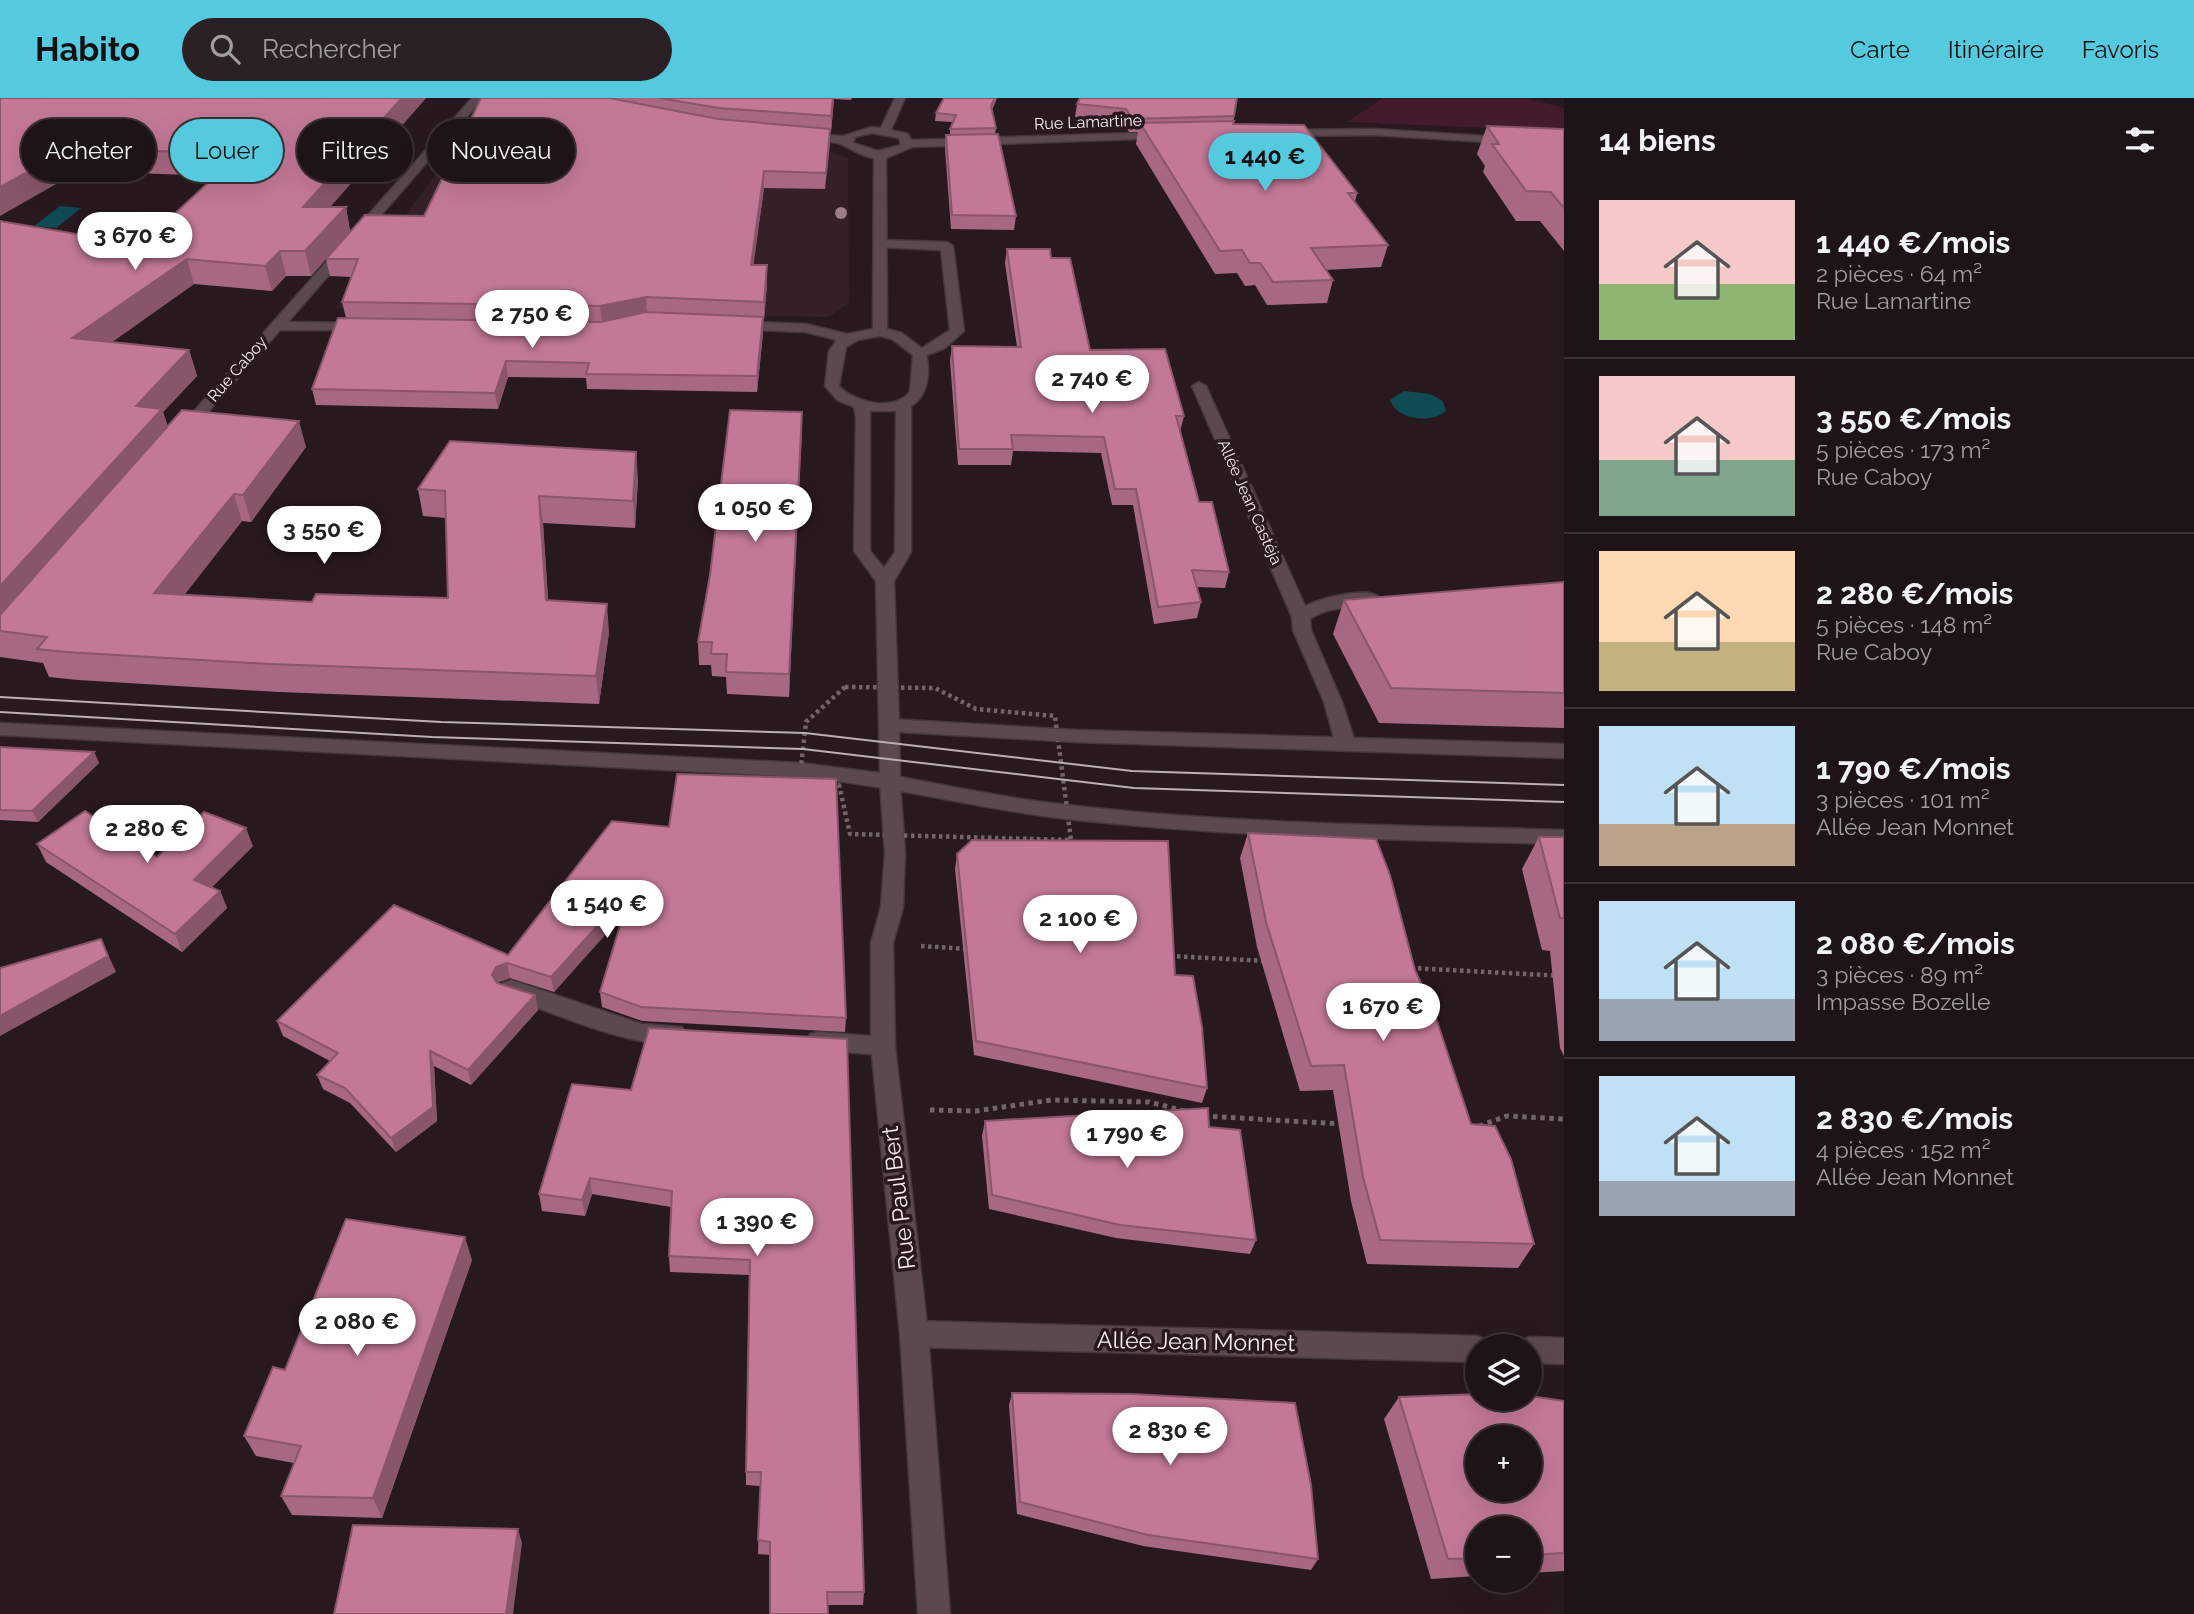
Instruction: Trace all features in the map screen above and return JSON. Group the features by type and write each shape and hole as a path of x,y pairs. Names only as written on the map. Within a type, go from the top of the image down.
{"street":[{"name":"Rue Caboy","path":"174,442 478,98"},
{"path":"886,131 900,98"},
{"path":"794,136 846,140 860,132 886,131 904,136 907,144"},
{"path":"1276,134 1374,132 1564,144"},
{"name":"Rue Lamartine","path":"880,154 902,150 907,144 1181,135"},
{"path":"846,140 853,149 880,154 880,332"},
{"path":"880,244 947,246 957,331 940,345 920,354"},
{"path":"714,324 806,328 830,331 846,338 880,332 897,336 920,354"},
{"path":"275,326 385,327"},
{"path":"846,338 835,351 832,386 843,397 861,405 884,407 904,404 916,396 919,388 920,354"},
{"name":"Allée Jean Castéja","path":"1199,386 1301,617 1302,629 1333,702 1346,745"},
{"path":"861,405 864,418 862,551 885,581 903,552 904,404"},
{"name":"Rue Paul Bert","path":"885,581 890,782 895,853 892,907 882,943 883,1046 914,1334 934,1614"},
{"path":"1301,617 1313,607 1338,601 1386,598"},
{"path":"889,725 1346,745 1564,751"},
{"path":"0,729 801,769 844,772 989,803 1230,826 1564,837"},
{"path":"509,989 642,1033 695,1035"},
{"path":"801,1040 883,1046"},
{"name":"Allée Jean Monnet","path":"914,1334 1465,1349"},
{"path":"1542,1350 1564,1351"}],"path":[{"path":"882,943 983,950"},
{"path":"1168,956 1277,961"},
{"path":"1400,967 1564,975"},
{"path":"888,1109 976,1111 1051,1100 1149,1102 1209,1118 1346,1124"},
{"path":"1470,1129 1507,1116 1564,1119"}],"shaded area":[{"path":"1383,98 1525,98 1564,108 1564,131 1347,122"},
{"path":"494,104 819,148 848,158 849,303 829,317 336,308 430,182 575,182 575,119 481,119"}],"water":[{"path":"60,206 81,208 56,228 34,226"},
{"path":"1404,391 1430,394 1443,401 1446,411 1432,418 1407,416 1394,407 1390,400"}],"building":[{"path":"0,98 402,98 383,119 297,119 297,182 326,182 303,207 346,207 305,251 280,251 265,266 187,259 72,338 189,350 136,406 162,409 0,586 0,221 141,245 209,182 283,182 283,119 170,119 170,152 156,151 156,119 21,119 21,176 0,187"},
{"path":"481,98 609,98 718,119 830,129 826,173 764,171 751,265 767,265 764,302 646,297 600,306 342,302 358,259 326,259 365,215 424,216 440,182 575,182 575,119 471,119"},
{"path":"659,98 833,98 831,116 719,108"},
{"path":"944,98 995,98 991,106 996,128 950,129 956,115 936,113"},
{"path":"1080,98 1237,98 1234,116 1132,119 1126,109 1077,104"},
{"path":"1234,121 1233,124 1304,125 1357,193 1348,193 1388,245 1311,248 1333,280 1273,282 1260,263 1250,263 1242,250 1220,251 1140,123"},
{"path":"1487,126 1564,129 1564,208 1551,192 1526,191 1492,144 1499,144"},
{"path":"998,134 1016,216 952,215 946,135"},
{"path":"1007,249 1050,249 1051,258 1070,258 1090,350 1165,349 1184,416 1176,416 1199,502 1212,502 1229,572 1192,570 1201,602 1158,607 1136,489 1115,489 1104,437 1011,435 1013,449 959,449 952,346 1021,347"},
{"path":"646,312 763,317 757,376 586,374 589,363 506,361 495,393 312,389 338,318 601,322"},
{"path":"182,410 299,421 243,495 234,494 154,593 312,602 316,594 448,598 445,491 418,489 450,441 636,452 633,501 539,496 546,600 607,604 596,676 270,664 66,652 37,649 47,637 0,631 0,615"},
{"path":"730,410 802,412 789,674 726,672 727,654 711,654 712,642 698,642 710,575"},
{"path":"1564,582 1564,693 1391,688 1344,600"},
{"path":"0,747 94,752 32,811 0,810"},
{"path":"677,774 836,779 846,1018 641,1007 600,992 631,889 551,977 507,963 496,967 492,975 497,983 535,995 468,1070 430,1051 433,1107 391,1138 345,1088 317,1075 338,1053 277,1021 394,905 508,955 612,821 669,827"},
{"path":"85,811 157,857 204,812 246,828 194,880 220,891 175,934 37,844"},
{"path":"1248,833 1376,839 1390,875 1415,970 1434,1012 1471,1124 1495,1126 1511,1159 1534,1244 1380,1240 1363,1177 1344,1065 1311,1066 1266,922"},
{"path":"1539,837 1564,837 1564,918 1560,918"},
{"path":"972,840 1168,841 1175,975 1193,976 1202,1027 1207,1088 976,1041 957,854"},
{"path":"101,939 108,956 0,1016 0,968"},
{"path":"649,1028 847,1039 864,1592 827,1592 828,1614 770,1614 770,1542 758,1540 761,1472 746,1472 750,1260 669,1256 672,1191 590,1178 582,1200 539,1194 572,1084 631,1090"},
{"path":"1208,1108 1209,1127 1240,1130 1256,1240 1120,1225 992,1195 985,1121"},
{"path":"346,1219 465,1237 373,1498 281,1496 301,1446 244,1436 273,1367 285,1370"},
{"path":"1012,1393 1133,1394 1295,1403 1311,1485 1318,1559 1148,1535 1020,1502"},
{"path":"1465,1394 1465,1411 1542,1411 1542,1398 1564,1401 1564,1553 1542,1554 1542,1516 1465,1516 1465,1558 1448,1559 1399,1397"},
{"path":"353,1525 518,1529 506,1614 334,1614"}],"tram line":[{"path":"0,697 441,722 805,733 1132,771 1564,785"},
{"path":"0,712 432,737 803,749 1134,788 1564,802"}]}
